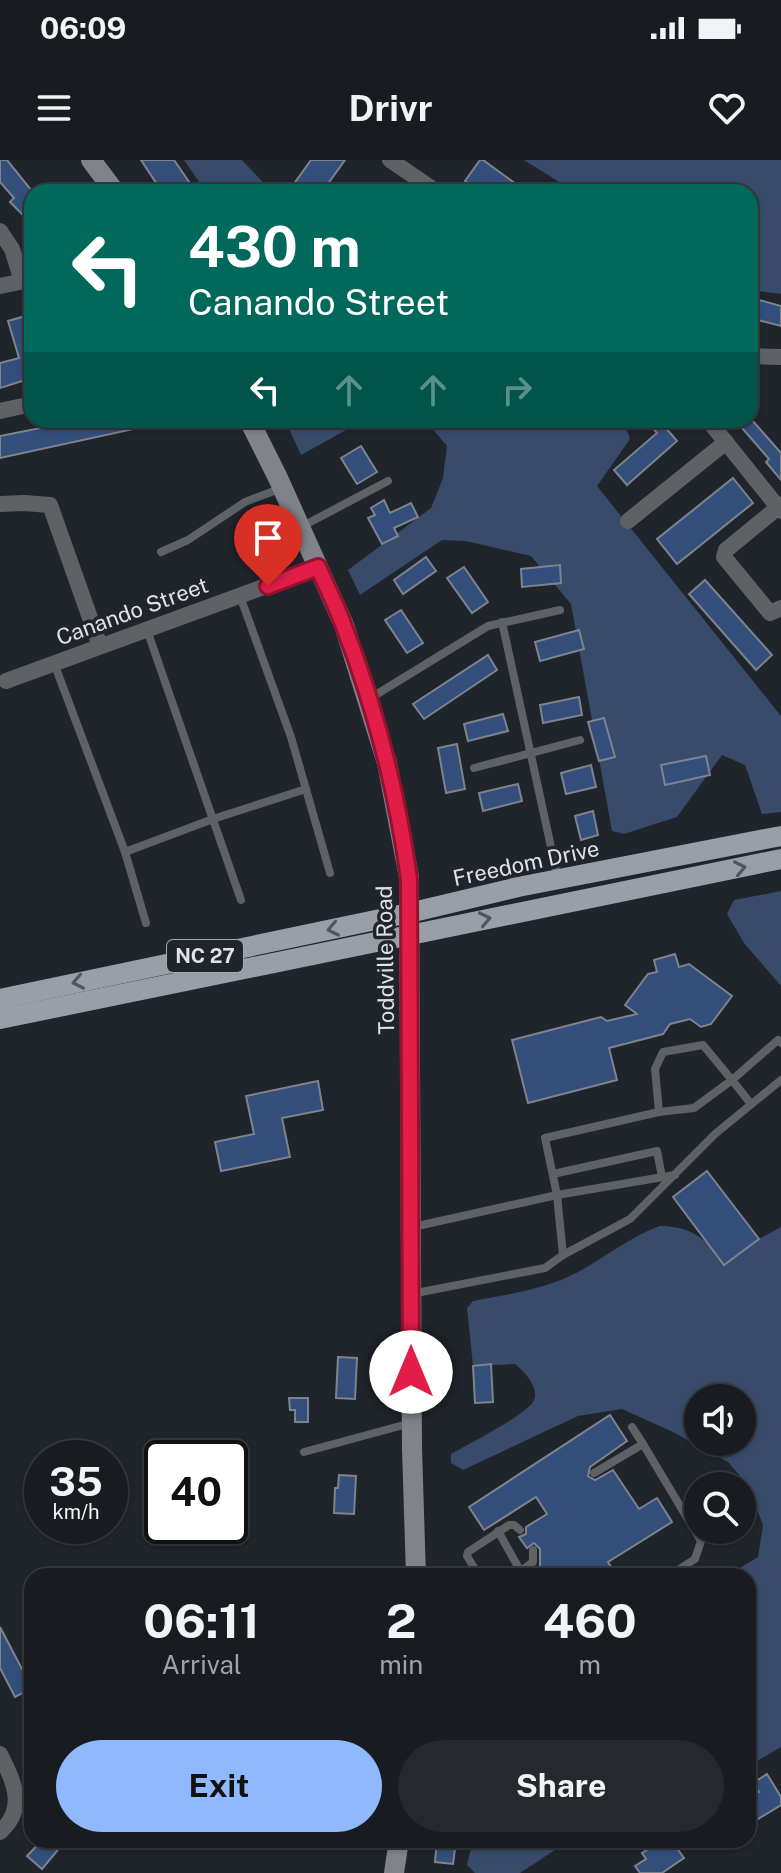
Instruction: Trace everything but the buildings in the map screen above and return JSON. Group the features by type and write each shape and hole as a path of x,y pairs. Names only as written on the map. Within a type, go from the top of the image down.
{"main road":[{"name":"Freedom Drive","path":"0,999 558,879 781,836"},
{"name":"Freedom Drive","path":"0,1019 409,938 477,920 781,859"}],"street":[{"path":"91,160 109,184"},
{"path":"390,160 425,184"},
{"path":"0,231 24,274"},
{"path":"0,286 24,281"},
{"path":"758,356 781,357"},
{"path":"0,411 24,406"},
{"name":"Toddville Road","path":"253,428 283,487 344,625 369,699 397,804 409,877 410,1228 416,1568"},
{"path":"715,428 780,508 726,550 724,557 729,567 770,613 781,608"},
{"path":"628,521 726,442"},
{"path":"0,504 50,505 100,646"},
{"name":"Canando Street","path":"6,681 318,567"},
{"path":"0,1754 14,1781 17,1802 14,1815 0,1832"},
{"path":"394,1873 398,1848"}],"lane":[{"path":"301,527 388,481"},
{"path":"161,552 188,540 245,502 283,487"},
{"path":"240,596 291,737 330,873"},
{"path":"369,699 474,633 502,622 560,610"},
{"path":"502,622 558,879"},
{"path":"147,630 241,900"},
{"path":"54,663 125,852 146,923"},
{"path":"474,768 580,740"},
{"path":"125,852 306,789"},
{"path":"563,1255 557,1195 545,1138 659,1112 694,1108 778,1040 781,1043"},
{"path":"659,1112 655,1069 663,1052 703,1045 751,1104"},
{"path":"411,1294 545,1268 630,1219 715,1134 781,1080"},
{"path":"553,1174 657,1151 662,1177"},
{"path":"410,1228 557,1195 677,1175"},
{"path":"304,1452 412,1422"},
{"path":"632,1427 701,1541 695,1559 681,1568"},
{"path":"594,1473 643,1444"},
{"path":"474,1568 468,1552 509,1525 520,1530"},
{"path":"498,1531 515,1568"},
{"path":"526,1568 533,1562 533,1550"}],"shaded area":[{"path":"184,160 242,160 264,184 200,184"},
{"path":"524,160 781,160 781,294 758,291 758,184 562,184"},
{"path":"289,428 350,428 301,455"},
{"path":"432,428 626,428 630,439 597,486 781,716 781,812 762,814 745,765 722,755 677,817 624,834 612,831 571,604 531,556 466,541 442,540 360,595 348,570 431,508 443,478 447,446"},
{"path":"781,891 781,986 744,943 727,914 734,900"},
{"path":"660,1226 682,1229 698,1236 725,1265 759,1239 781,1227 781,1747 756,1762 756,1568 740,1568 758,1557 763,1525 756,1507 756,1472 737,1472 717,1456 756,1456 756,1384 684,1384 684,1438 622,1409 578,1416 463,1470 451,1463 451,1454 519,1415 535,1397 530,1381 515,1364 473,1366 467,1308 473,1301 555,1282"},
{"path":"471,1848 558,1848 520,1873 475,1873 467,1865"}],"route":[{"path":"268,586 318,567 344,625 369,699 397,804 409,879 411,1372"}]}
